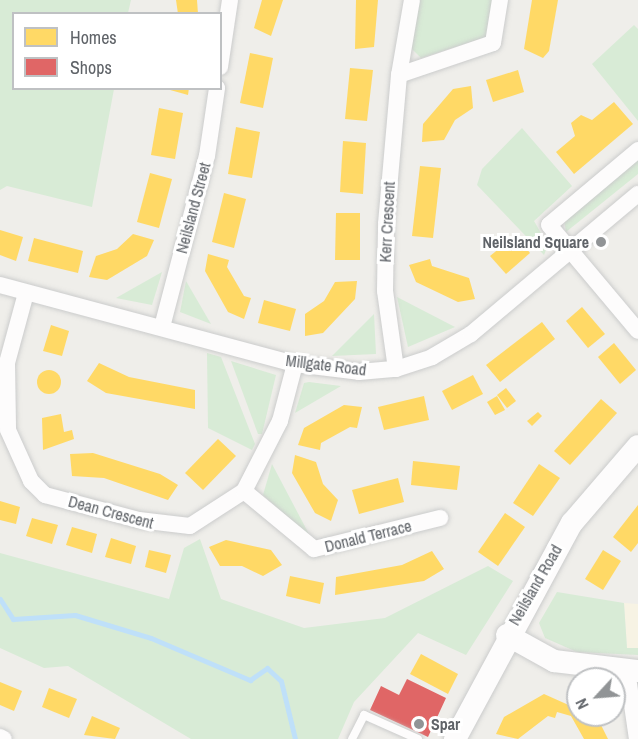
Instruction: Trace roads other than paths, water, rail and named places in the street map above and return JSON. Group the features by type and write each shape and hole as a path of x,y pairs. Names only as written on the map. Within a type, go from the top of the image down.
{"street":[{"path":"222,54 230,0"},
{"name":"Kerr Crescent","path":"396,369 385,288 399,75 412,0"},
{"path":"399,75 493,43 500,0"},
{"name":"Neilsland Street","path":"162,327 207,156 217,90"},
{"path":"638,150 549,225 638,331"},
{"name":"Millgate Road","path":"0,285 296,364 359,372 396,369 432,357 471,334 638,194"},
{"name":"Dean Crescent","path":"26,293 7,363 4,430 31,481 45,495 139,520 190,526 244,491 278,426 296,364"},
{"name":"Neilsland Road","path":"455,739 507,635 572,523 638,446"},
{"name":"Donald Terrace","path":"244,491 314,549 440,518"},
{"path":"507,635 555,661 632,670 637,739"},
{"path":"0,737 4,739"}],"lane":[{"path":"352,739 364,715 418,739"}],"waterway":[{"path":"0,599 13,619 75,615 151,638 250,680 267,668 281,681 295,739"}],"place":[{"name":"Neilsland Square","path":"601,242"},
{"name":"Spar","path":"419,724"}]}
